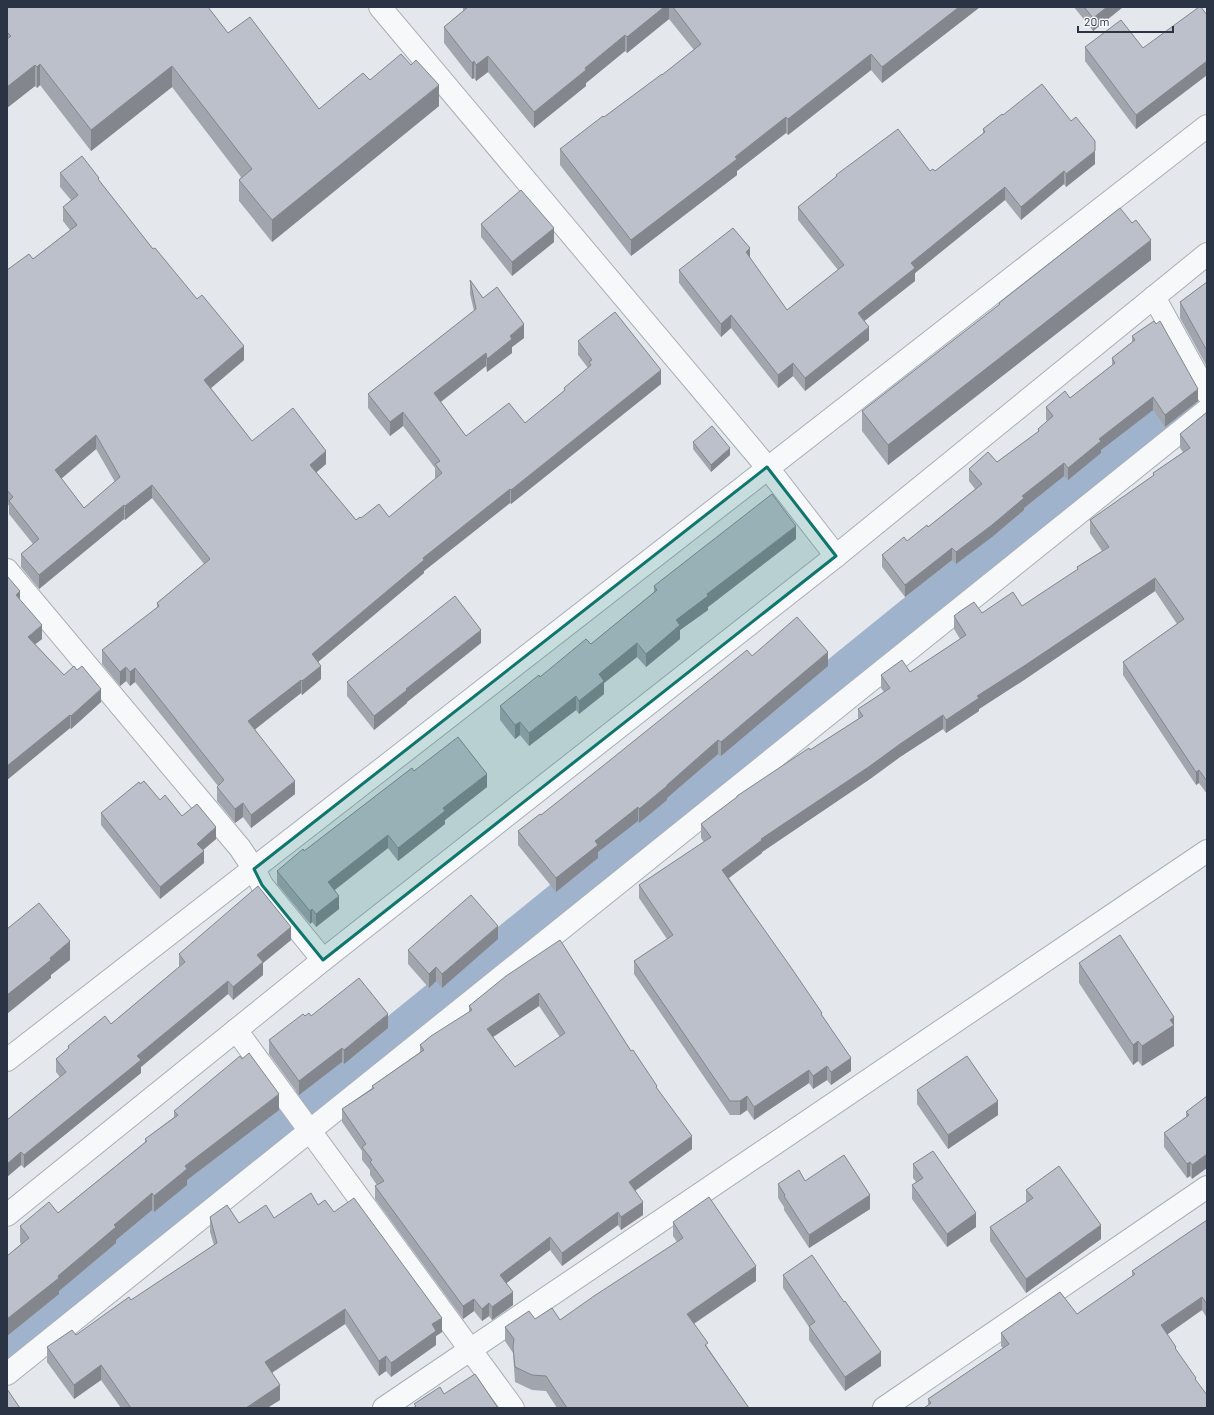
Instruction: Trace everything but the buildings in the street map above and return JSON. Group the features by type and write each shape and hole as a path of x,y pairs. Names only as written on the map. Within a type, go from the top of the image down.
{"street":[{"path":"380,7 767,467 836,556"},
{"path":"7,1060 1207,126"},
{"path":"7,1215 323,960 836,556 1207,254"},
{"path":"1154,297 1207,393"},
{"path":"7,1374 1207,410"},
{"path":"7,570 240,848 254,869 262,886 323,960"},
{"path":"384,1408 1207,851"},
{"path":"236,1030 513,1408"},
{"path":"884,1408 1207,1187"}],"highlighted area":[{"path":"767,467 836,556 323,960 262,885 254,869"}],"waterway":[{"path":"7,1346 1192,386"}]}
